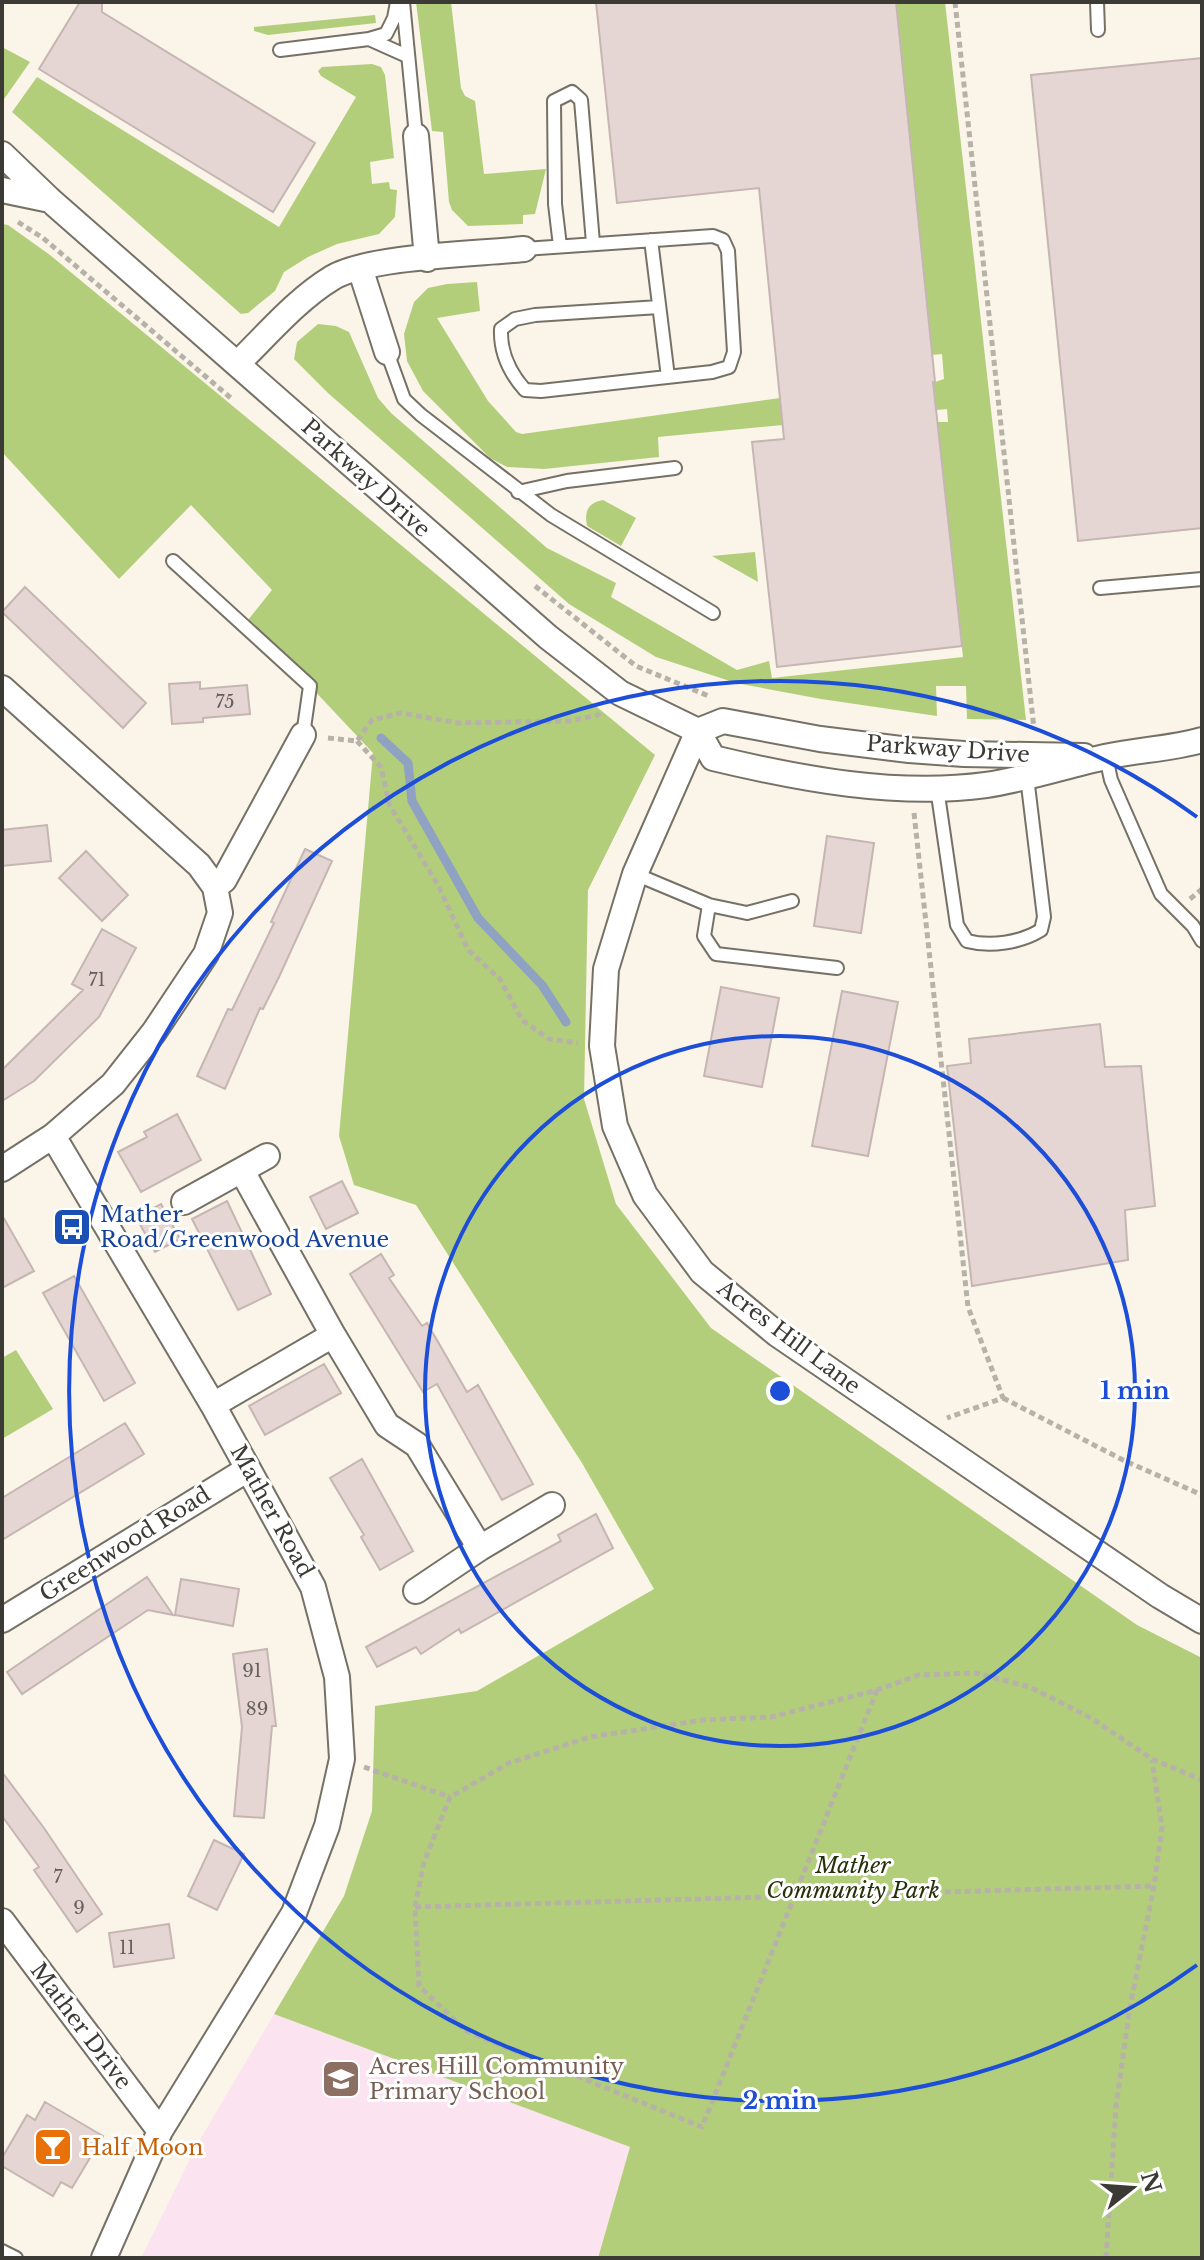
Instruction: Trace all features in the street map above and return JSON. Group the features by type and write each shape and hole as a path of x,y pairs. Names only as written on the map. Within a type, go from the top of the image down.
{"street":[{"path":"416,136 427,259"},
{"name":"Parkway Drive","path":"2,154 50,200 548,637 620,693 698,731 713,758 759,769 912,790 985,785 1031,766 1202,740"},
{"name":"Parkway Drive","path":"2,190 50,200"},
{"path":"237,364 312,292 335,276 360,268 524,249"},
{"path":"360,268 387,352"},
{"path":"2,1169 53,1136 113,1084 154,1032 206,954 220,913 215,887 199,865 5,699"},
{"name":"Parkway Drive","path":"698,731 723,721 820,739 964,754 1031,766"},
{"name":"Acres Hill Lane","path":"698,731 635,874 606,969 602,1046 615,1126 645,1195 702,1272 777,1334 1160,1596 1202,1621"},
{"path":"215,887 224,880 303,735"},
{"name":"Mather Road","path":"53,1136 213,1405 313,1587 337,1677 342,1759 327,1826 294,1913 160,2131 104,2258"},
{"path":"184,1202 267,1156"},
{"path":"242,1171 387,1425 417,1445 480,1548"},
{"path":"213,1405 333,1335"},
{"name":"Greenwood Road","path":"2,1620 248,1469"},
{"path":"416,1591 552,1505"},
{"name":"Mather Drive","path":"2,1921 10,1950 160,2131"}],"lane":[{"path":"280,50 369,39 386,34 400,2"},
{"path":"400,2 416,136"},
{"path":"1097,2 1098,30"},
{"path":"369,39 407,56"},
{"path":"560,246 555,204 554,101 572,92 581,100 593,243"},
{"path":"524,249 713,236 723,240 728,251 734,352 729,367 712,372 541,391 525,390 515,379 500,348 501,329 515,319 659,307"},
{"path":"651,240 668,377"},
{"path":"387,352 404,399 421,415 551,515 713,613"},
{"path":"518,492 567,481 675,468"},
{"path":"173,561 310,686 303,735"},
{"path":"1100,588 1202,579"},
{"path":"1106,757 1116,793 1161,894 1197,926 1202,941"},
{"path":"937,788 957,925 967,941 983,945 1028,938 1041,930 1044,917 1031,766"},
{"path":"635,874 709,905 747,913 792,901"},
{"path":"709,905 704,936 716,954 837,968"},
{"path":"2,2251 16,2258"}],"path":[{"path":"955,2 1032,700 1031,766"},
{"path":"12,218 43,238 240,406"},
{"path":"526,579 636,666 703,695 718,698"},
{"path":"357,741 372,720 401,713 458,723 569,721 598,715 620,693"},
{"path":"303,735 357,741 381,767 389,804 438,885 468,950 500,979 522,1020 549,1039 602,1046"},
{"path":"912,790 968,1307 1003,1398 1123,1460 1202,1495"},
{"path":"916,1429 1003,1398"},
{"path":"877,1690 702,2127 466,2031 419,1986 415,1907 424,1862 450,1797 509,1763 590,1737 703,1720 771,1717 877,1690 919,1675 976,1673 1030,1687 1091,1718 1152,1759 1202,1780"},
{"path":"342,1759 450,1797"},
{"path":"1106,2258 1116,2106 1162,1827 1152,1759"},
{"path":"415,1907 1154,1886"}],"shaded area":[{"name":"Acres Hill Community Primary School","path":"274,2014 630,2147 598,2258 141,2258 198,2143"}],"green space":[{"path":"416,2 451,2 461,88 465,96 475,101 484,174 546,169 535,214 523,215 523,224 468,226 452,210 443,132 432,131"},
{"path":"896,2 945,2 1026,720 967,719 966,686 936,686 937,716 736,683 656,657 569,604 328,393 294,359 297,342 318,324 336,326 349,332 378,398 391,413 547,548 616,583 611,597 737,670 769,661 772,678 963,657 937,422 948,422 947,409 658,437 659,457 544,469 507,467 490,458 423,391 407,361 404,334 414,302 428,288 477,282 480,311 437,318 488,401 516,432 522,434 944,379 942,354 932,355"},
{"path":"375,15 376,23 268,35 254,31 254,27"},
{"path":"2,47 30,62 2,102"},
{"path":"372,64 381,67 385,75 394,158 370,162 372,184 389,182 390,189 397,190 395,217 379,234 337,244 284,272 275,291 248,313 241,314 12,112 37,77 279,227 356,97 321,76 318,71 322,67"},
{"name":"Mather Community Park","path":"2,224 8,225 50,255 655,755 588,890 584,1099 616,1204 711,1328 1137,1625 1202,1658 1202,2258 598,2258 630,2147 274,2014 344,1896 372,1811 375,1706 477,1691 654,1589 582,1463 416,1205 354,1185 339,1136 373,753 248,620 272,590 191,505 119,579 2,452"},
{"path":"603,500 636,518 621,546 587,526 588,508"},
{"path":"755,552 758,582 712,556"},
{"path":"16,1350 53,1409 2,1439 2,1358"}],"building":[{"path":"80,2 102,2 102,12 315,143 273,212 39,69"},
{"path":"596,2 896,2 962,646 777,667 752,442 784,439 759,188 617,203"},
{"path":"1202,58 1202,528 1078,541 1031,75"},
{"path":"25,587 146,703 123,728 2,612"},
{"path":"200,682 200,689 247,685 250,714 172,724 169,684"},
{"path":"47,825 51,861 2,866 2,830"},
{"path":"827,836 874,843 861,933 814,926"},
{"path":"305,849 332,861 279,977 263,1009 260,1008 225,1089 197,1076 228,1009 232,1010 274,923 271,922"},
{"path":"86,851 128,895 102,921 59,878"},
{"path":"102,929 136,948 99,1017 34,1081 2,1101 2,1070 83,990 72,984"},
{"path":"721,987 779,998 762,1087 704,1076"},
{"path":"842,991 898,1002 868,1156 812,1146"},
{"path":"1100,1024 1105,1067 1141,1066 1155,1206 1125,1210 1128,1260 972,1286 947,1066 971,1063 969,1039"},
{"path":"177,1114 201,1160 141,1192 118,1152 147,1137 144,1132"},
{"path":"342,1181 358,1213 326,1229 310,1197"},
{"path":"227,1201 271,1294 238,1310 192,1219"},
{"path":"161,1204 180,1239 155,1252 136,1217"},
{"path":"2,1215 34,1271 2,1288"},
{"path":"381,1254 394,1275 389,1278 422,1326 427,1323 467,1392 478,1385 533,1484 502,1500 437,1384 423,1392 350,1274"},
{"path":"74,1276 135,1383 104,1401 43,1293"},
{"path":"324,1364 341,1393 265,1435 249,1406"},
{"path":"125,1423 144,1454 2,1540 2,1498"},
{"path":"362,1459 413,1551 380,1570 361,1537 364,1535 330,1478"},
{"path":"596,1514 613,1548 461,1633 459,1629 421,1654 416,1647 377,1667 366,1647 561,1541 558,1535"},
{"path":"147,1577 173,1615 148,1610 22,1694 7,1672"},
{"path":"181,1579 239,1589 233,1626 175,1615"},
{"path":"267,1649 276,1726 272,1726 264,1818 234,1816 242,1727 233,1654"},
{"path":"2,1772 102,1914 77,1932 34,1870 39,1867 2,1816"},
{"path":"214,1840 244,1854 217,1910 188,1896"},
{"path":"169,1924 174,1958 114,1967 109,1933"},
{"name":"Half Moon","path":"45,2102 103,2136 72,2188 61,2182 53,2196 2,2166 2,2158 27,2115 35,2120"}],"waterway":[{"path":"381,738 408,763 412,801 478,918 542,985 566,1022"}],"place":[{"name":"Mather Road/Greenwood Avenue","path":"72,1227"},
{"name":"Acres Hill Community Primary School","path":"341,2079"},
{"name":"Half Moon","path":"53,2147"}]}
